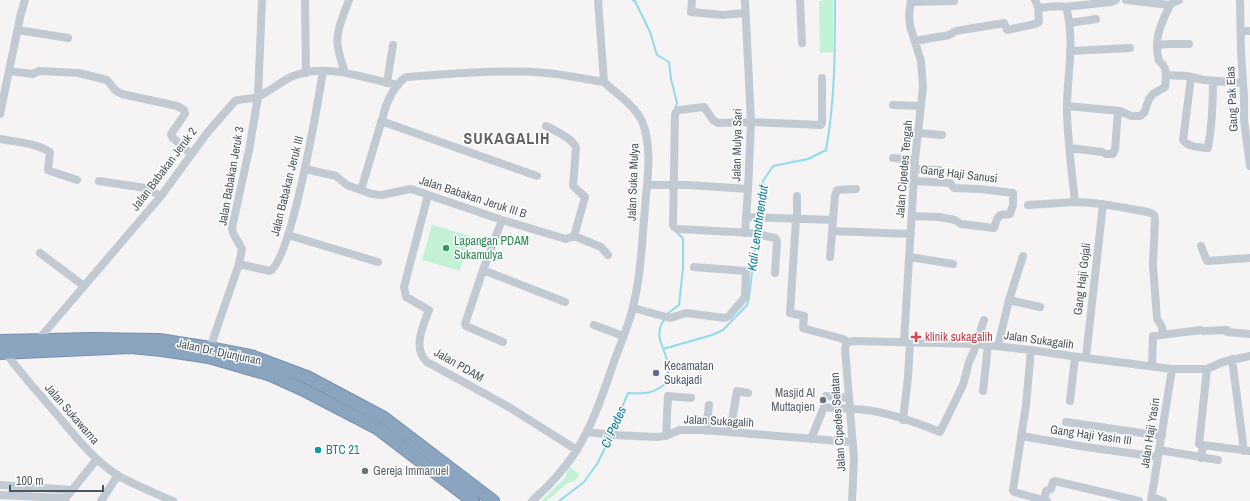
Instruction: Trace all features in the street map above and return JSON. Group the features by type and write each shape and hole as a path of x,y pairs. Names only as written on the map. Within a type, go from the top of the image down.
{"highway":[{"name":"Jalan Dr. Djunjunan","path":"2,345 38,340 159,340 251,356 307,377 374,412 493,501"},
{"name":"Jalan Dr. Djunjunan","path":"2,345 131,347 162,350 209,357 271,375 302,389 377,428 473,501"}],"street":[{"path":"0,114 25,0"},
{"name":"Jalan Babakan Jeruk 3","path":"210,348 239,264 242,249 233,234 232,228 258,97 262,0"},
{"path":"305,0 306,73"},
{"path":"345,72 337,46 337,40 349,0"},
{"path":"361,190 381,121 391,95 398,84 406,77 478,72 547,73 604,82 598,0"},
{"path":"692,0 691,12 723,15 746,13"},
{"name":"Jalan Mulya Sari","path":"647,185 748,189 751,122 745,0"},
{"path":"800,0 802,43"},
{"path":"1036,3 1049,8 1060,5 1111,2 1116,0"},
{"path":"1067,106 1118,111 1140,116 1144,113 1149,99 1153,94 1165,87 1166,67 1159,61 1157,38 1174,2 1126,0"},
{"name":"Gang Pak Elas","path":"1240,0 1245,31 1243,83 1244,120 1250,166"},
{"path":"911,1 954,1"},
{"name":"Jalan Cipedes Tengah","path":"904,420 908,377 906,297 910,257 915,160 922,106 923,72 910,20 911,1"},
{"path":"915,42 949,35 956,31 1003,23 1005,23 1007,30 1035,24 1039,22 1036,3"},
{"path":"1071,4 1067,106 1075,202"},
{"path":"1070,23 1096,19"},
{"path":"18,30 68,38"},
{"path":"1157,45 1189,44"},
{"path":"387,83 393,45"},
{"path":"1070,51 1130,48"},
{"path":"9,71 33,74 39,71 79,73 107,80 116,91 122,94 177,106 184,110 185,114 171,134 172,137 191,154"},
{"name":"Jalan Babakan Jeruk 2","path":"38,340 161,196 207,133 235,101 239,99 258,97 288,79 306,73 323,71 345,72 387,83 398,84"},
{"name":"Jalan Babakan Jeruk III","path":"239,264 267,271 272,270 288,235 305,169 323,71"},
{"path":"1166,76 1183,76 1213,81 1243,83"},
{"path":"774,273 777,241 775,238 749,233 674,228 672,221 675,115 676,112 685,109 704,107 712,120 718,123 751,122 822,124 822,78"},
{"path":"1191,78 1183,140 1188,145 1206,148 1208,148 1211,132 1213,112 1213,81"},
{"name":"Jalan Suka Mulya","path":"532,501 551,484 577,450 587,432 633,308 641,258 649,149 641,121 632,108 604,82"},
{"path":"893,105 922,106"},
{"path":"1070,148 1113,154 1115,149 1118,111"},
{"path":"381,121 537,176"},
{"path":"546,126 568,138 576,145 577,153 573,186 585,197 570,238"},
{"path":"919,133 942,136"},
{"path":"0,139 36,146 50,152 48,170 78,180"},
{"path":"893,158 915,160"},
{"name":"Jalan Babakan Jeruk III B","path":"305,169 336,176 347,185 372,194 382,195 408,189 502,220 601,247 608,255"},
{"path":"915,169 939,170"},
{"path":"99,181 145,188 161,196"},
{"name":"Gang Haji Sanusi","path":"912,216 954,220 961,224 994,228 1000,215 1010,214 1013,205 1014,193 954,188 950,183 914,181"},
{"path":"748,189 750,217 749,233"},
{"path":"830,257 835,196 837,190 856,189"},
{"name":"Jalan PDAM","path":"428,195 404,287 406,297 429,310 419,345 423,357 427,362 508,406 577,450"},
{"path":"796,219 797,196"},
{"path":"1028,205 1075,202 1103,204 1148,212 1154,215 1153,265 1157,319 1162,327 1163,334"},
{"name":"Gang Haji Gojali","path":"1086,357 1103,204"},
{"path":"750,217 833,220"},
{"name":"Jalan Sukagalih","path":"796,219 790,313 804,316 804,328 843,339 847,342 854,340 976,344 1172,369 1207,369 1249,354"},
{"path":"502,220 465,324 466,326 503,342"},
{"path":"832,231 911,234"},
{"path":"288,235 378,262"},
{"path":"1201,246 1207,261 1250,258"},
{"path":"40,253 84,286"},
{"path":"998,346 1009,300 1023,256"},
{"path":"910,257 953,264"},
{"path":"633,308 670,318 686,313 725,318 729,316 745,297 746,271 694,267"},
{"path":"483,270 565,302"},
{"path":"1009,300 1040,307"},
{"path":"811,439 824,407 866,410 882,413 940,432 963,385 969,362 984,320"},
{"path":"594,325 623,336"},
{"path":"1152,366 1153,337 1163,334 1201,330 1202,332 1227,330 1227,332 1250,334"},
{"name":"Jalan Cipedes Selatan","path":"847,342 845,349 854,472 852,501"},
{"name":"Jalan Sukawarna","path":"2,345 17,369 81,444 97,459 118,475 160,498 173,501"},
{"path":"983,391 988,345"},
{"path":"1031,350 1026,405 1013,490 1014,492 1045,500 1046,491 1051,488 1053,482 1055,481 1139,501"},
{"path":"1070,400 1075,357"},
{"path":"1203,445 1247,451 1232,359"},
{"name":"Jalan Haji Yasin","path":"1152,499 1172,369"},
{"path":"1201,458 1203,445 1200,444 1207,369"},
{"path":"730,432 737,391 748,393"},
{"path":"666,436 668,396 691,398"},
{"path":"826,396 849,398"},
{"path":"706,430 709,405"},
{"path":"1066,422 1162,436"},
{"name":"Jalan Sukagalih","path":"587,432 612,435 657,437 666,436 680,430 706,430 852,442"},
{"name":"Gang Haji Yasin III","path":"1021,436 1086,447 1218,460"},
{"path":"0,486 67,494 97,459"},
{"path":"101,501 118,475"},
{"path":"0,494 46,492"},
{"path":"1152,499 1163,501"}],"green space":[{"path":"833,0 833,52 820,53 819,1"},
{"name":"Lapangan PDAM Sukamulya","path":"432,225 470,236 460,271 422,260"},
{"path":"570,467 580,475 574,481 567,483 547,501 541,501 564,479"}],"waterway":[{"name":"Ci Pedes","path":"633,0 635,1 650,32 657,55 669,62 671,79 677,103 675,109"},
{"name":"Kali Lemahnendut","path":"758,214 763,181 773,166 808,159 826,150 833,94 835,57 835,0"},
{"name":"Kali Lemahnendut","path":"756,232 758,219"},
{"name":"Ci Pedes","path":"667,314 679,305 683,268 683,239 676,231"},
{"name":"Kali Lemahnendut","path":"663,349 712,335 723,330 747,305 756,237"},
{"name":"Ci Pedes","path":"612,432 628,393 649,392 667,383 667,360 659,332 665,318"},
{"name":"Ci Pedes","path":"559,501 584,482 597,464 610,438"}],"place":[{"name":"Lapangan PDAM Sukamulya","path":"446,248"},
{"name":"klinik sukagalih","path":"916,337"},
{"name":"Kecamatan Sukajadi","path":"656,373"},
{"name":"Masjid Al Muttaqien","path":"823,400"},
{"name":"BTC 21","path":"318,450"},
{"name":"Gereja Immanuel","path":"365,471"}],"district":[{"name":"SUKAGALIH","path":"507,138"}]}
